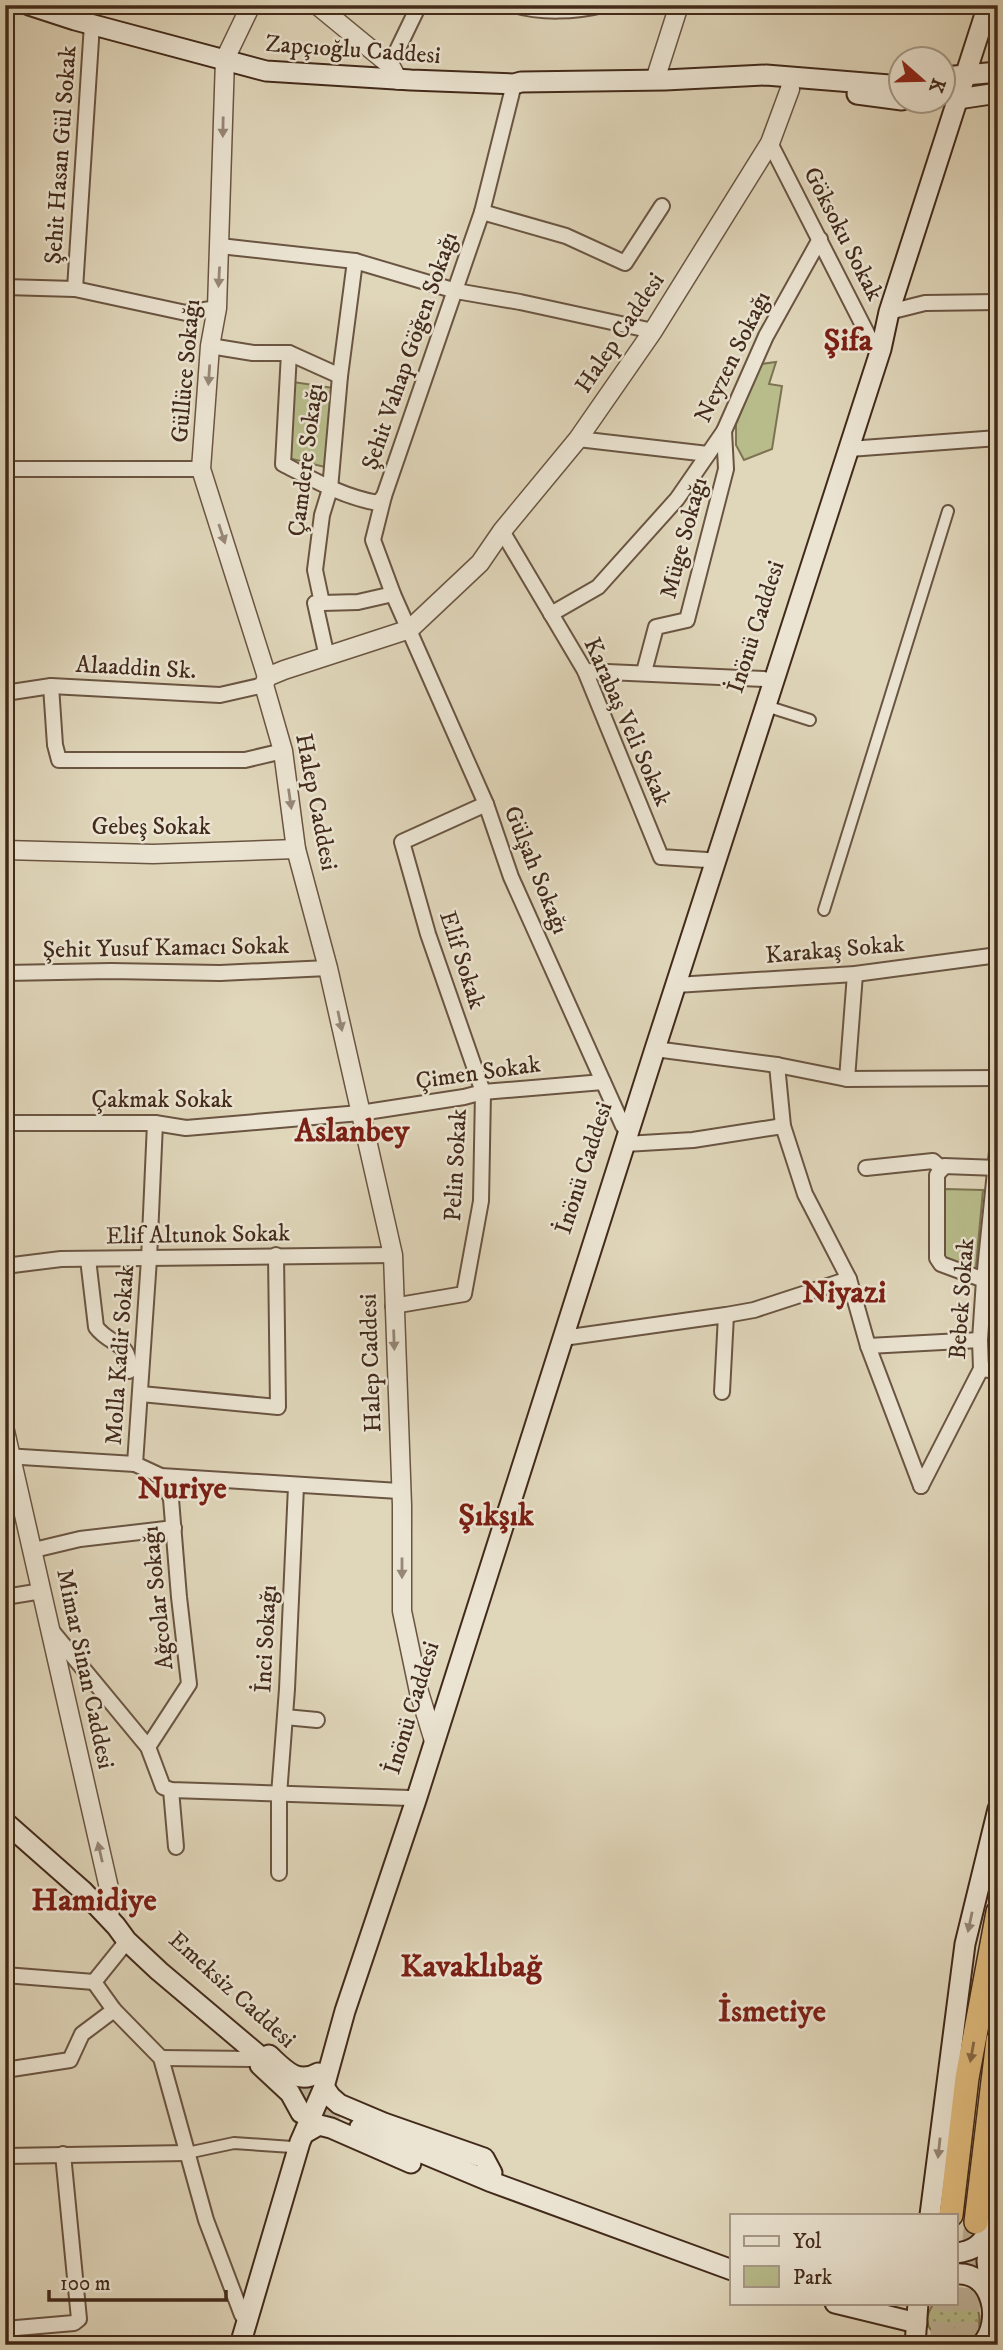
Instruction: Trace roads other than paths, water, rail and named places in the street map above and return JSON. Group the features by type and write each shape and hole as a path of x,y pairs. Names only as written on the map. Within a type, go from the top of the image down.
{"highway":[{"path":"951,2214 967,2078 998,1912"},
{"path":"983,2225 998,2040"}],"main road":[{"name":"Zapçıoğlu Caddesi","path":"29,5 265,71 394,72 514,84 814,79 888,85"},
{"name":"İnönü Caddesi","path":"958,71 981,5"},
{"name":"İnönü Caddesi","path":"958,72 988,5"},
{"name":"Zapçıoğlu Caddesi","path":"764,79 787,66 888,76"},
{"path":"958,77 998,72"},
{"name":"Zapçıoğlu Caddesi","path":"514,84 521,88 764,79 790,89 833,90 888,98"},
{"path":"958,99 998,93"},
{"name":"İnönü Caddesi","path":"234,2345 298,2140 301,2112 321,2080 345,2011 485,1559 676,985 881,349 889,312 945,116"},
{"name":"İnönü Caddesi","path":"321,2080 410,1798 563,1338 707,860 874,346 882,310 945,116"},
{"path":"930,2214 965,1944 998,1809"},
{"name":"Emeksiz Caddesi","path":"5,1822 82,1890 117,1928 140,1960 253,2059 278,2072 321,2080"},
{"name":"Emeksiz Caddesi","path":"117,1928 142,1942 278,2072 301,2112"},
{"path":"321,2080 331,2097 340,2104 384,2123 484,2158 490,2177"},
{"path":"240,2345 298,2140 321,2080"},
{"path":"331,2128 331,2112 340,2104"},
{"path":"298,2140 319,2125 473,2189 490,2177"},
{"path":"730,2257 490,2177 360,2127 490,2177 730,2269"},
{"path":"958,2253 967,2252 982,2244 983,2225 998,2171"},
{"path":"983,2225 996,2321 990,2338"},
{"path":"958,2273 978,2279 994,2297"},
{"path":"839,2304 917,2323"},
{"path":"915,2345 918,2304"},
{"path":"917,2323 931,2345"}],"street":[{"path":"225,59 251,5"},
{"path":"317,5 394,72 419,5"},
{"path":"514,5 542,9 577,9 602,5"},
{"path":"655,80 679,5"},
{"name":"Şehit Hasan Gül Sokak","path":"75,289 92,24"},
{"name":"Güllüce Sokağı","path":"225,59 217,307 211,346 201,469 266,681"},
{"name":"Şehit Vahap Göğen Sokağı","path":"410,629 393,594 373,540 384,496 482,212 514,84"},
{"name":"Halep Caddesi","path":"432,1733 419,1692 402,1611 402,1506 393,1255 328,968 296,849 283,751 266,681 410,629 480,564 502,531 578,439 653,331 770,143 790,89"},
{"name":"Göksoku Sokak","path":"770,143 874,346"},
{"path":"482,212 565,236 625,263 662,206"},
{"name":"Neyzen Sokağı","path":"578,439 708,454 724,432 766,335 820,239"},
{"path":"220,246 355,261 456,291 653,331"},
{"name":"Çamdere Sokağı","path":"327,657 315,603 322,603 315,570 322,515 330,489 340,376 355,261"},
{"path":"5,287 75,289 186,313 217,307"},
{"path":"889,312 925,303 997,301"},
{"path":"211,346 253,353 289,353 340,376"},
{"path":"289,353 284,464 330,489 358,499 378,503 384,496"},
{"name":"Müge Sokağı","path":"645,672 656,627 687,620 726,469 724,432"},
{"path":"849,449 998,438"},
{"path":"551,614 598,587 677,499 708,454"},
{"path":"5,469 201,469"},
{"path":"824,910 948,511"},
{"name":"Karabaş Veli Sokak","path":"502,531 585,671 661,857 707,860"},
{"path":"322,603 358,602 393,594"},
{"name":"Gülşah Sokağı","path":"410,629 486,804 511,877 624,1135"},
{"path":"585,671 764,678"},
{"name":"Alaaddin Sk.","path":"5,693 51,686 220,695 266,681"},
{"path":"51,686 55,745 59,760 245,760 283,751"},
{"path":"766,706 810,720"},
{"name":"Elif Sokak","path":"483,1092 428,934 402,842 486,804"},
{"name":"Gebeş Sokak","path":"5,850 153,854 296,849"},
{"name":"Karakaş Sokak","path":"676,985 855,974 998,955"},
{"name":"Şehit Yusuf Kamacı Sokak","path":"5,973 220,973 328,968"},
{"path":"847,1079 855,974"},
{"path":"655,1049 778,1065 847,1079 998,1077"},
{"path":"778,1065 783,1126 805,1194 849,1279 868,1346 980,1340"},
{"name":"Çimen Sokak","path":"360,1113 483,1092 603,1082"},
{"name":"Pelin Sokak","path":"393,1306 464,1294 481,1201 483,1092"},
{"name":"Çakmak Sokak","path":"5,1122 155,1123 186,1128 360,1113"},
{"name":"Molla Kadir Sokak","path":"135,1464 155,1123"},
{"path":"624,1135 693,1140 783,1126"},
{"name":"Bebek Sokak","path":"868,1346 920,1486 981,1369 984,1280 993,1244 998,1142"},
{"path":"866,1168 933,1161 942,1169"},
{"path":"984,1280 941,1264 937,1258 937,1175 944,1166 997,1168"},
{"path":"141,1394 278,1407 276,1255"},
{"name":"Elif Altunok Sokak","path":"5,1266 61,1259 393,1255"},
{"path":"88,1259 96,1327 130,1354 129,1371"},
{"path":"563,1338 754,1310 849,1279"},
{"path":"722,1392 726,1315"},
{"path":"981,1369 998,1371"},
{"name":"Mimar Sinan Caddesi","path":"5,1431 8,1456 34,1550 117,1928"},
{"path":"8,1456 135,1464 161,1476 400,1491"},
{"name":"Ağcolar Sokağı","path":"148,1747 189,1684 171,1499 161,1476"},
{"name":"İnci Sokağı","path":"279,1873 279,1795 296,1486"},
{"path":"34,1550 91,1537 174,1528"},
{"path":"5,1597 42,1591"},
{"path":"50,1629 148,1747 163,1787 171,1790 279,1795 410,1798"},
{"path":"285,1717 317,1720"},
{"path":"171,1790 176,1847"},
{"path":"94,1982 117,1928"},
{"path":"5,1975 94,1982 114,2010 161,2058 206,2220 242,2315"},
{"path":"5,2070 71,2060 82,2034 114,2010"},
{"path":"161,2058 253,2059"},
{"path":"5,2157 187,2153 234,2143 298,2140"},
{"path":"5,2329 74,2323 79,2319 63,2154"}],"tunnel":[{"path":"958,86 998,84"},
{"path":"278,2072 286,2080 360,2127"},
{"path":"965,2345 975,2229"},
{"path":"941,2345 945,2304"}],"district":[{"name":"Şifa","path":"848,341"},
{"name":"Aslanbey","path":"352,1132"},
{"name":"Niyazi","path":"844,1293"},
{"name":"Nuriye","path":"182,1489"},
{"name":"Şıkşık","path":"496,1516"},
{"name":"Hamidiye","path":"94,1901"},
{"name":"Kavaklıbağ","path":"471,1967"},
{"name":"İsmetiye","path":"772,2012"}]}
